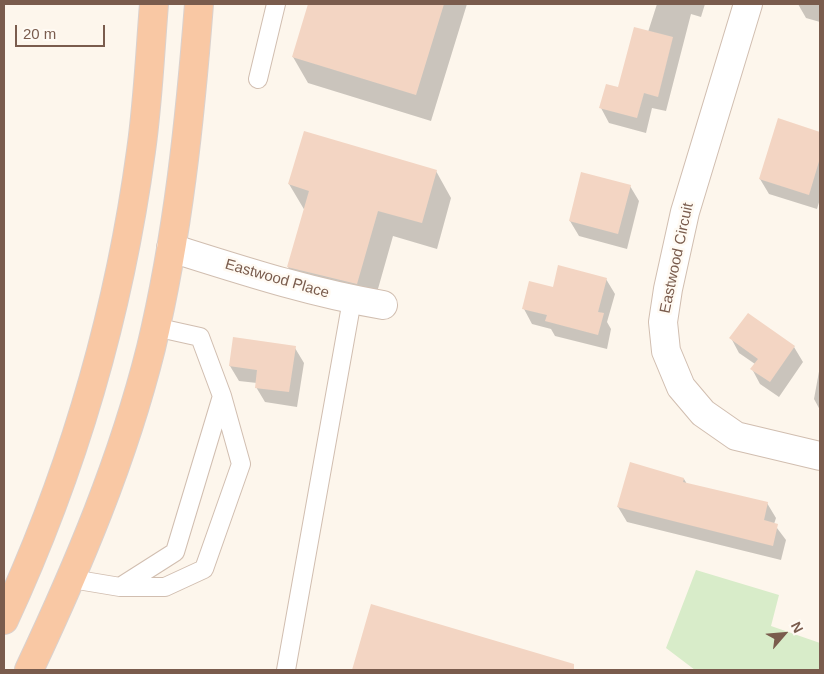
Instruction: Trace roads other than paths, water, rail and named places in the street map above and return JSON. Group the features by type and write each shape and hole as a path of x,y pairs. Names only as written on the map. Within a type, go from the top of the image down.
{"highway":[{"path":"4,620 24,576 63,476 83,417 110,320 128,238 142,148 154,4"},
{"path":"29,670 72,579 111,478 132,415 156,328 171,248 190,113 199,4"}],"street":[{"name":"Eastwood Circuit","path":"748,4 685,212 668,289 663,322 666,351 681,387 703,413 736,436 820,456"},
{"name":"Eastwood Place","path":"171,248 244,271 352,300 383,305"}],"lane":[{"path":"258,78 276,4"},
{"path":"286,670 352,300"},
{"path":"72,579 120,587 165,587 204,569 242,464 222,396 200,337 156,328"},
{"path":"120,587 175,552 222,396"}]}
